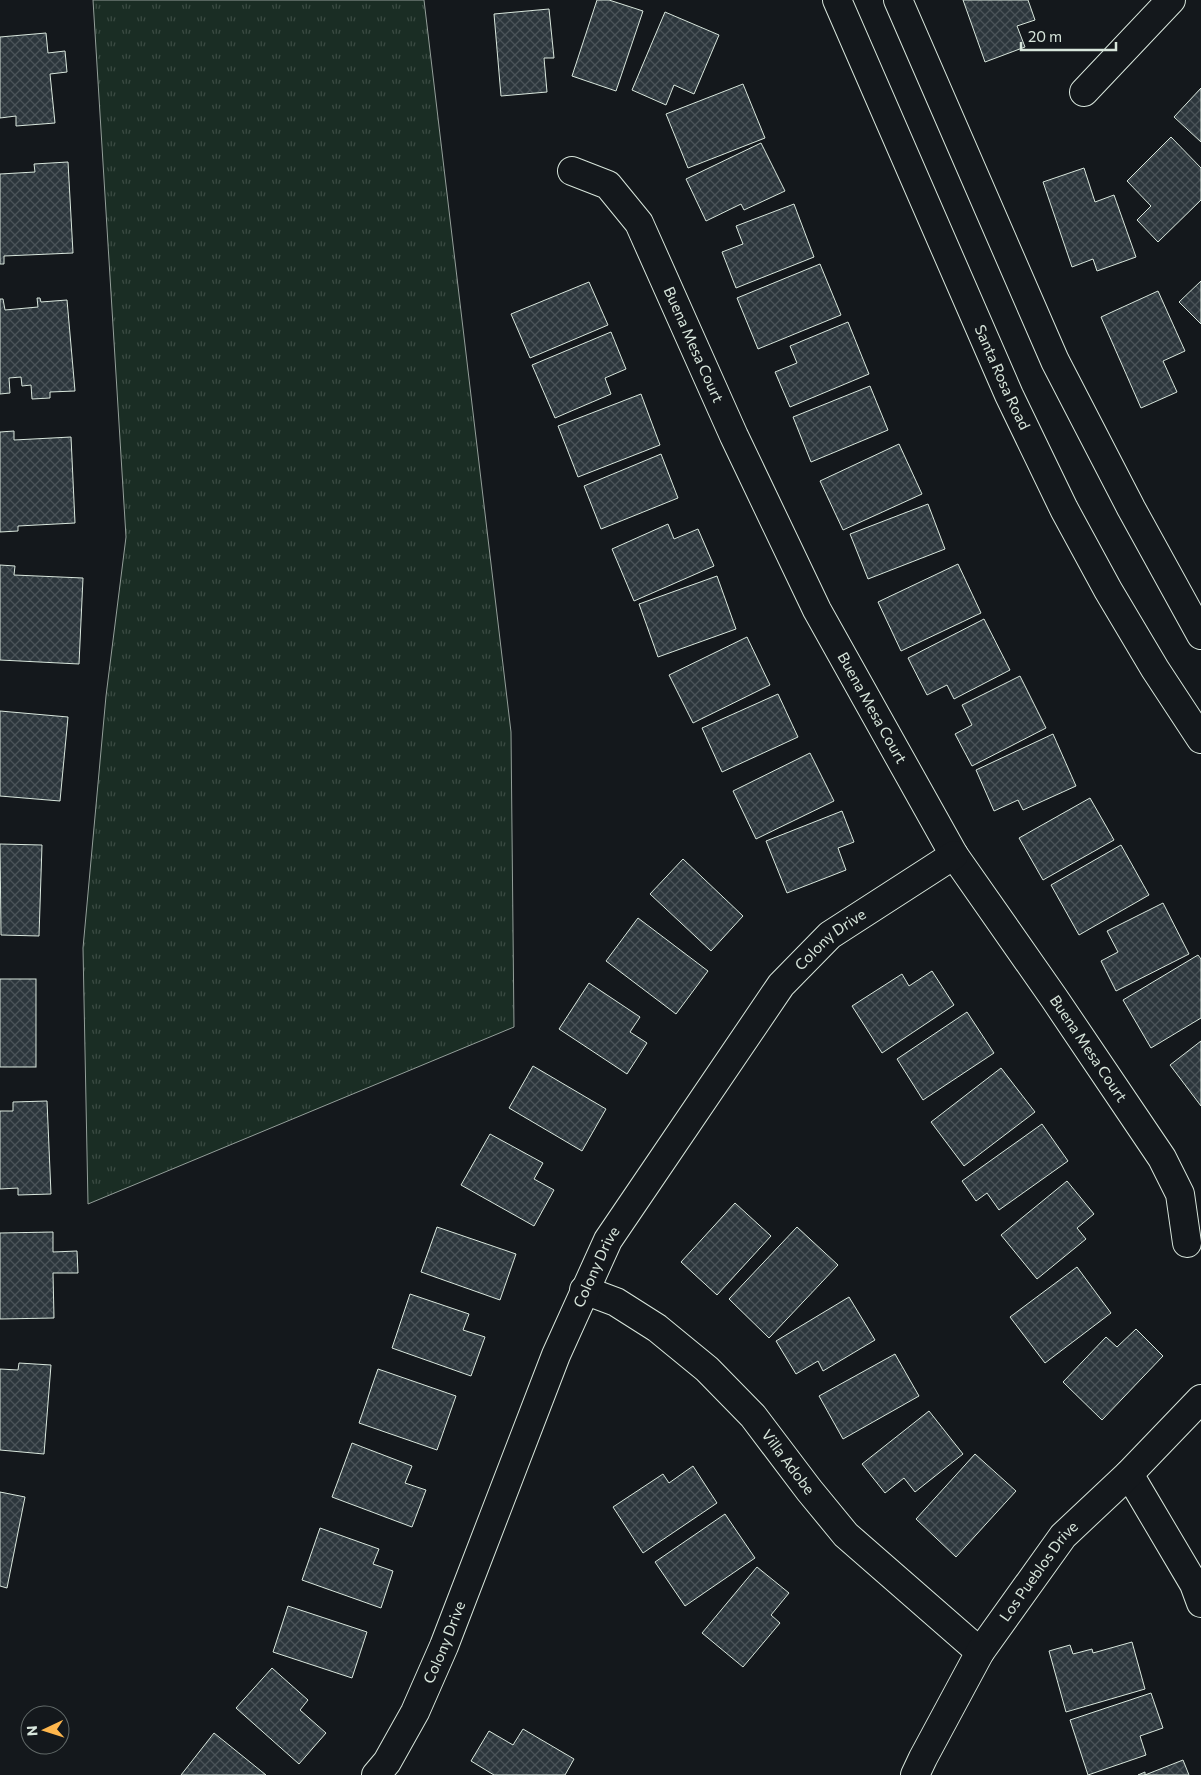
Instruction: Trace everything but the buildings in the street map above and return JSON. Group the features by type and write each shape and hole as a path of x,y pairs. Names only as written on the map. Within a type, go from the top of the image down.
{"street":[{"name":"Santa Rosa Road","path":"837,0 1009,396 1064,509 1108,590 1155,669 1201,739"},
{"path":"898,0 1055,361 1131,508 1201,635"},
{"path":"1084,92 1171,0"},
{"name":"Buena Mesa Court","path":"572,171 608,185 639,223 734,436 817,610 954,856 1054,998 1162,1158 1180,1194 1187,1243"},
{"name":"Colony Drive","path":"376,1775 387,1762 415,1712 444,1646 556,1355 608,1240 781,985 830,935 954,856"},
{"name":"Villa Adobe","path":"584,1290 616,1302 657,1328 707,1369 753,1416 808,1490 846,1535 980,1652"},
{"name":"Los Pueblos Drive","path":"915,1775 980,1652 1063,1536 1130,1474 1201,1399"},
{"path":"1130,1474 1194,1584 1201,1602"}],"green space":[{"path":"93,0 424,0 511,732 514,1027 88,1204 83,948 106,696 126,537"}]}
